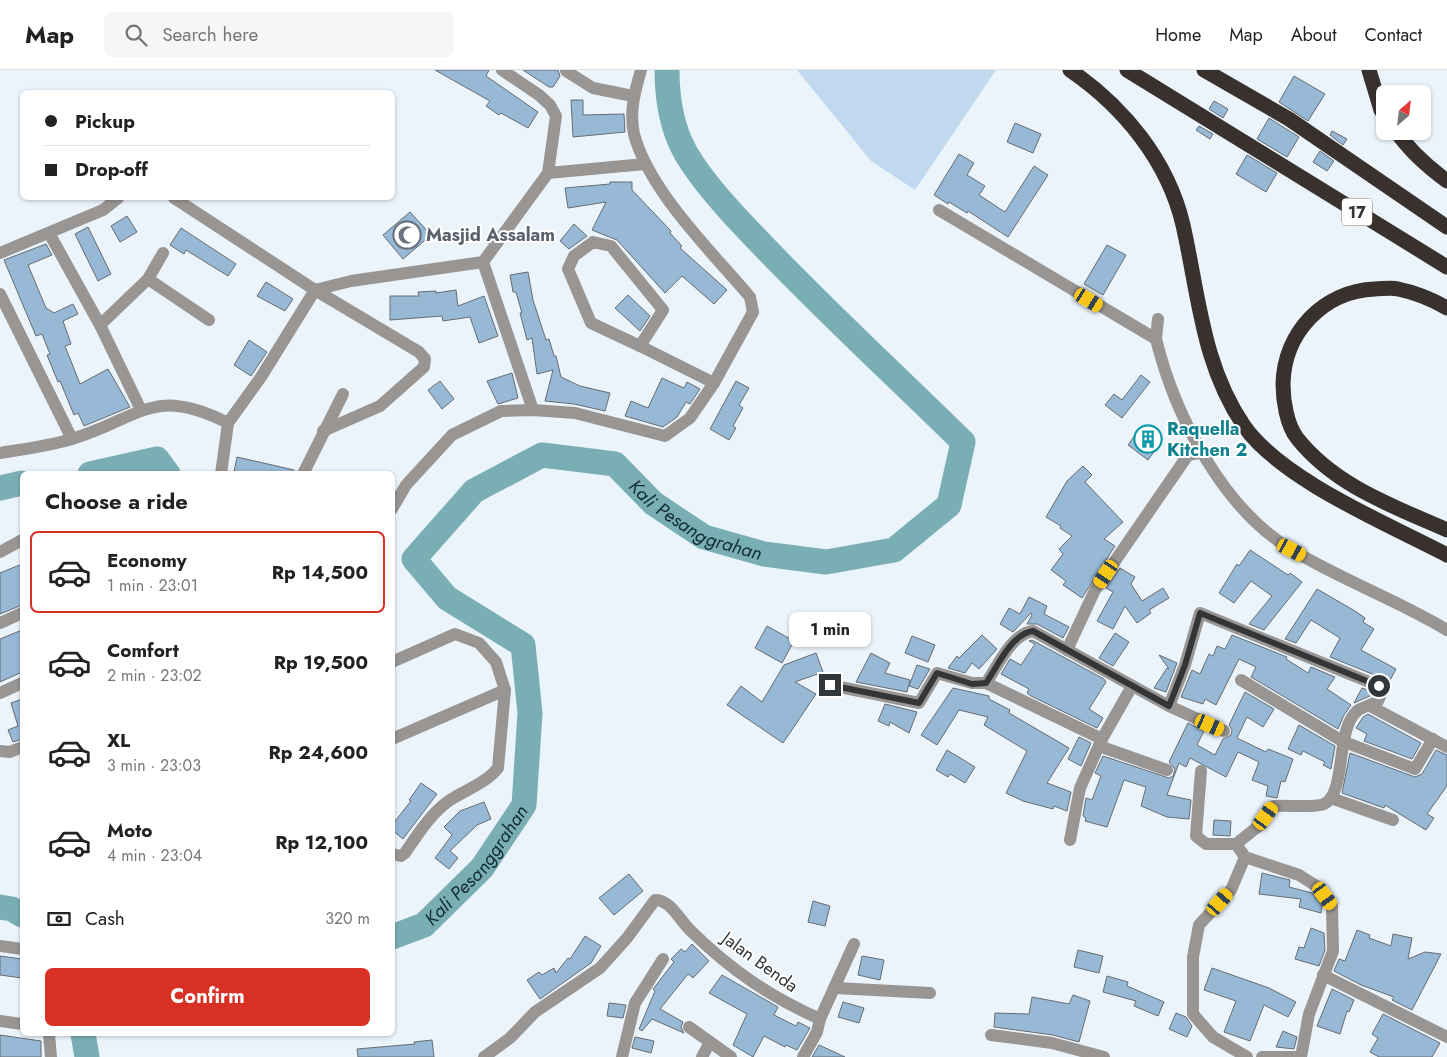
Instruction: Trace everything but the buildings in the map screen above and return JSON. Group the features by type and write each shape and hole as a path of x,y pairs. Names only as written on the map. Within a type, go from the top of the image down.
{"highway":[{"path":"1070,70 1092,86 1142,137 1164,172 1182,224 1204,335 1222,388 1245,427 1277,459 1316,486 1447,555"},
{"name":"17","path":"1127,70 1447,267"},
{"name":"17","path":"1204,70 1289,119 1447,226"},
{"path":"1369,70 1376,93"},
{"path":"1402,140 1447,181"},
{"path":"1447,308 1397,288 1360,290 1327,303 1306,320 1291,342 1283,366 1283,400 1296,436 1321,465 1361,491 1447,530"}],"street":[{"path":"221,471 228,423 261,377 315,290 351,281 483,262 548,173 556,116 550,105 539,95 502,70"},
{"path":"395,504 406,485 452,435 501,412 533,410 575,413 666,436 690,418 714,383 753,312 752,305 750,298 666,197 645,164 634,133 633,96 641,70"},
{"path":"566,71 593,88 633,96"},
{"path":"548,173 645,164"},
{"path":"0,253 103,210 116,200"},
{"path":"177,200 315,290 419,352 425,359 424,367 380,406 323,431"},
{"path":"938,210 1156,339"},
{"path":"49,233 100,325 141,410"},
{"path":"640,346 663,310 611,246 592,242 574,256 568,269 591,323 714,383"},
{"path":"100,325 148,279 163,253"},
{"path":"483,262 533,410"},
{"path":"148,279 209,320"},
{"path":"0,294 72,439"},
{"path":"1158,319 1156,339 1164,370 1176,403 1204,452 1240,508 1266,532 1292,550 1413,609 1447,630"},
{"path":"304,471 342,394"},
{"path":"0,453 72,439 141,410 158,405 176,405 204,411 228,423"},
{"path":"1067,650 1095,590 1183,462 1188,455 1204,452"},
{"path":"0,552 20,541"},
{"path":"0,623 20,613"},
{"path":"1169,706 1185,665 1200,613 1379,686 1383,690 1378,701 1357,711 1342,741 1340,774 1331,798 1323,805 1274,806 1260,825 1236,844 1206,844 1196,836 1201,771"},
{"path":"986,683 1014,641 1026,632 1033,631 1169,706 1224,731"},
{"path":"395,661 455,634 479,643 496,662 504,690 498,768 492,776 449,801 434,813 405,853 401,856 395,855"},
{"path":"830,685 919,703 937,673 972,684 986,683 1100,742 1167,770"},
{"path":"1241,680 1342,741 1416,769 1433,739"},
{"path":"0,693 20,683"},
{"path":"1070,840 1080,788 1100,742 1132,686"},
{"path":"395,738 504,690"},
{"path":"1370,706 1447,747"},
{"path":"0,751 10,752 20,748"},
{"path":"1331,798 1393,820"},
{"path":"1236,844 1244,857 1300,875 1318,887 1332,906 1333,951 1309,1014 1301,1057"},
{"path":"1244,857 1231,890 1199,925 1193,956 1193,1014 1213,1037 1246,1057"},
{"name":"Jalan Benda","path":"484,1057 510,1038 535,1012 600,968 627,938 655,900 664,901 690,930 736,971 783,1002 820,1019"},
{"path":"803,1057 817,1032 820,1019 836,988 854,944"},
{"path":"0,946 20,949"},
{"path":"622,1057 635,1003 663,959"},
{"path":"1324,975 1447,1037"},
{"path":"836,988 930,993"},
{"path":"0,1020 20,1024"},
{"path":"689,1028 731,1057"},
{"path":"991,1035 1052,1043 1104,1057"},
{"path":"49,1036 51,1057"},
{"path":"702,1057 710,1042"},
{"path":"1262,1057 1296,1057"}],"shaded area":[{"path":"797,70 996,70 915,190 871,161"}],"waterway":[{"name":"Kali Pesanggrahan","path":"395,936 424,925 482,868 524,805 530,713 523,645 447,598 414,559 474,491 542,455 615,464 653,503 704,537 764,554 826,562 894,550 949,505 963,442 797,280 742,223 700,175 685,153 672,119 668,95 667,70"},
{"name":"Kali Pesanggrahan","path":"103,471 157,459 166,471"},
{"name":"Kali Pesanggrahan","path":"0,488 20,483"},
{"name":"Kali Pesanggrahan","path":"0,907 12,909 20,914"},
{"name":"Kali Pesanggrahan","path":"83,1036 87,1057"}],"place":[{"name":"Masjid Assalam","path":"407,235"},
{"name":"Raquella Kitchen 2","path":"1148,439"}],"route":[{"path":"830,685 919,703 937,673 972,684 986,683 1014,641 1026,632 1033,631 1169,706 1185,665 1200,613 1379,686"}]}
